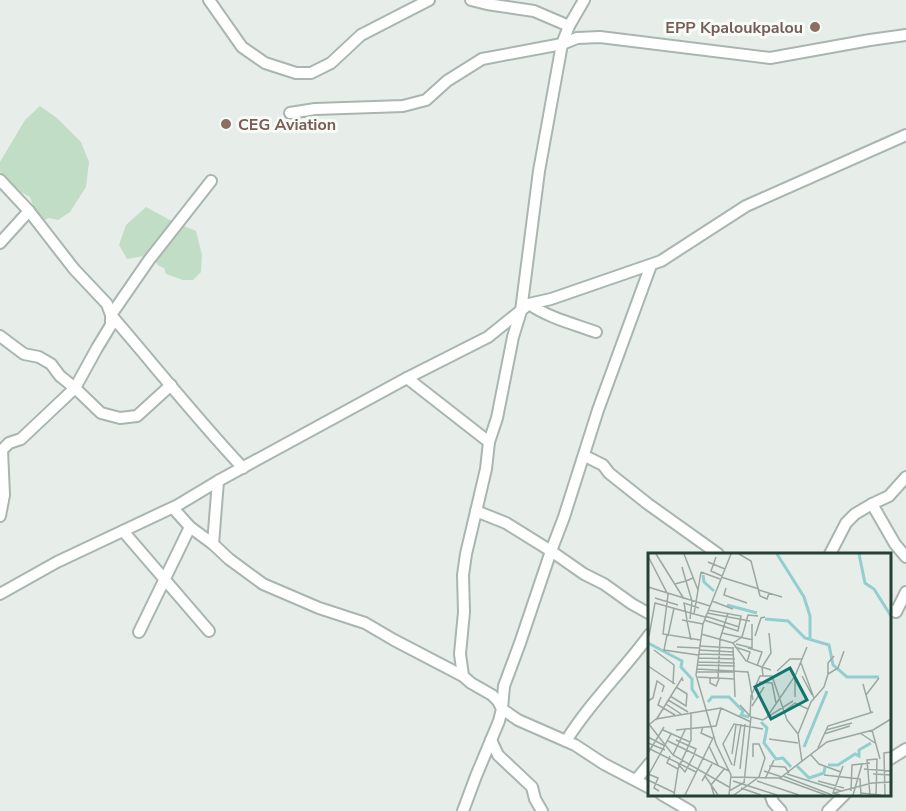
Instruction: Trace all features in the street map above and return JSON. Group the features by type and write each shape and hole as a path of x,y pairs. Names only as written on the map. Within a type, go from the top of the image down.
{"street":[{"path":"208,0 242,47 265,63 296,74 311,73 331,63 361,35 429,0"},
{"path":"471,0 534,11 569,26"},
{"path":"463,676 460,654 464,612 463,575 486,470 489,442 497,418 513,337 525,307 539,171 562,44 584,0"},
{"path":"290,113 315,109 403,106 426,100 447,81 482,59 562,44 577,38 600,37 770,58 870,40 903,38"},
{"path":"0,594 57,562 173,508 407,378 488,337 525,307 661,261 746,206 906,135"},
{"path":"0,180 29,211 74,269 107,304 111,315 111,325 75,388 21,439 9,443 2,450 4,495 0,516"},
{"path":"111,315 148,260 211,181"},
{"path":"0,243 29,211"},
{"path":"463,811 500,721 504,686 585,456 598,410 651,265"},
{"path":"525,307 596,332"},
{"path":"111,315 203,425 243,468"},
{"path":"0,336 24,354 39,357 51,364 60,376 101,413 120,418 137,416 171,385"},
{"path":"407,378 489,442"},
{"path":"585,456 603,465 609,473 648,504 715,553"},
{"path":"831,553 846,523 855,514 889,496 906,477"},
{"path":"213,544 218,481"},
{"path":"873,504 895,544 906,557"},
{"path":"173,508 190,526 229,559 263,584 319,608 365,623 463,676 492,695 502,709 518,720 575,745 604,764 648,787"},
{"path":"476,511 506,523 648,613"},
{"path":"139,632 190,526"},
{"path":"123,531 209,632"},
{"path":"892,614 906,592"},
{"path":"892,614 906,602"},
{"path":"566,741 599,694 648,637"},
{"path":"491,740 498,754 532,787 535,799 542,811"},
{"path":"891,758 906,749"},
{"path":"636,780 648,765"},
{"path":"664,796 690,811"},
{"path":"770,796 781,811"},
{"path":"828,811 844,796"}],"green space":[{"path":"40,106 57,118 81,142 89,162 86,187 70,212 58,220 49,218 38,220 30,197 21,192 0,172 0,162 25,120"},
{"path":"146,207 196,231 202,255 201,272 193,280 183,280 166,274 164,268 149,255 127,259 119,245 126,225"}],"place":[{"name":"EPP Kpaloukpalou","path":"815,27"},
{"name":"CEG Aviation","path":"226,124"}]}
